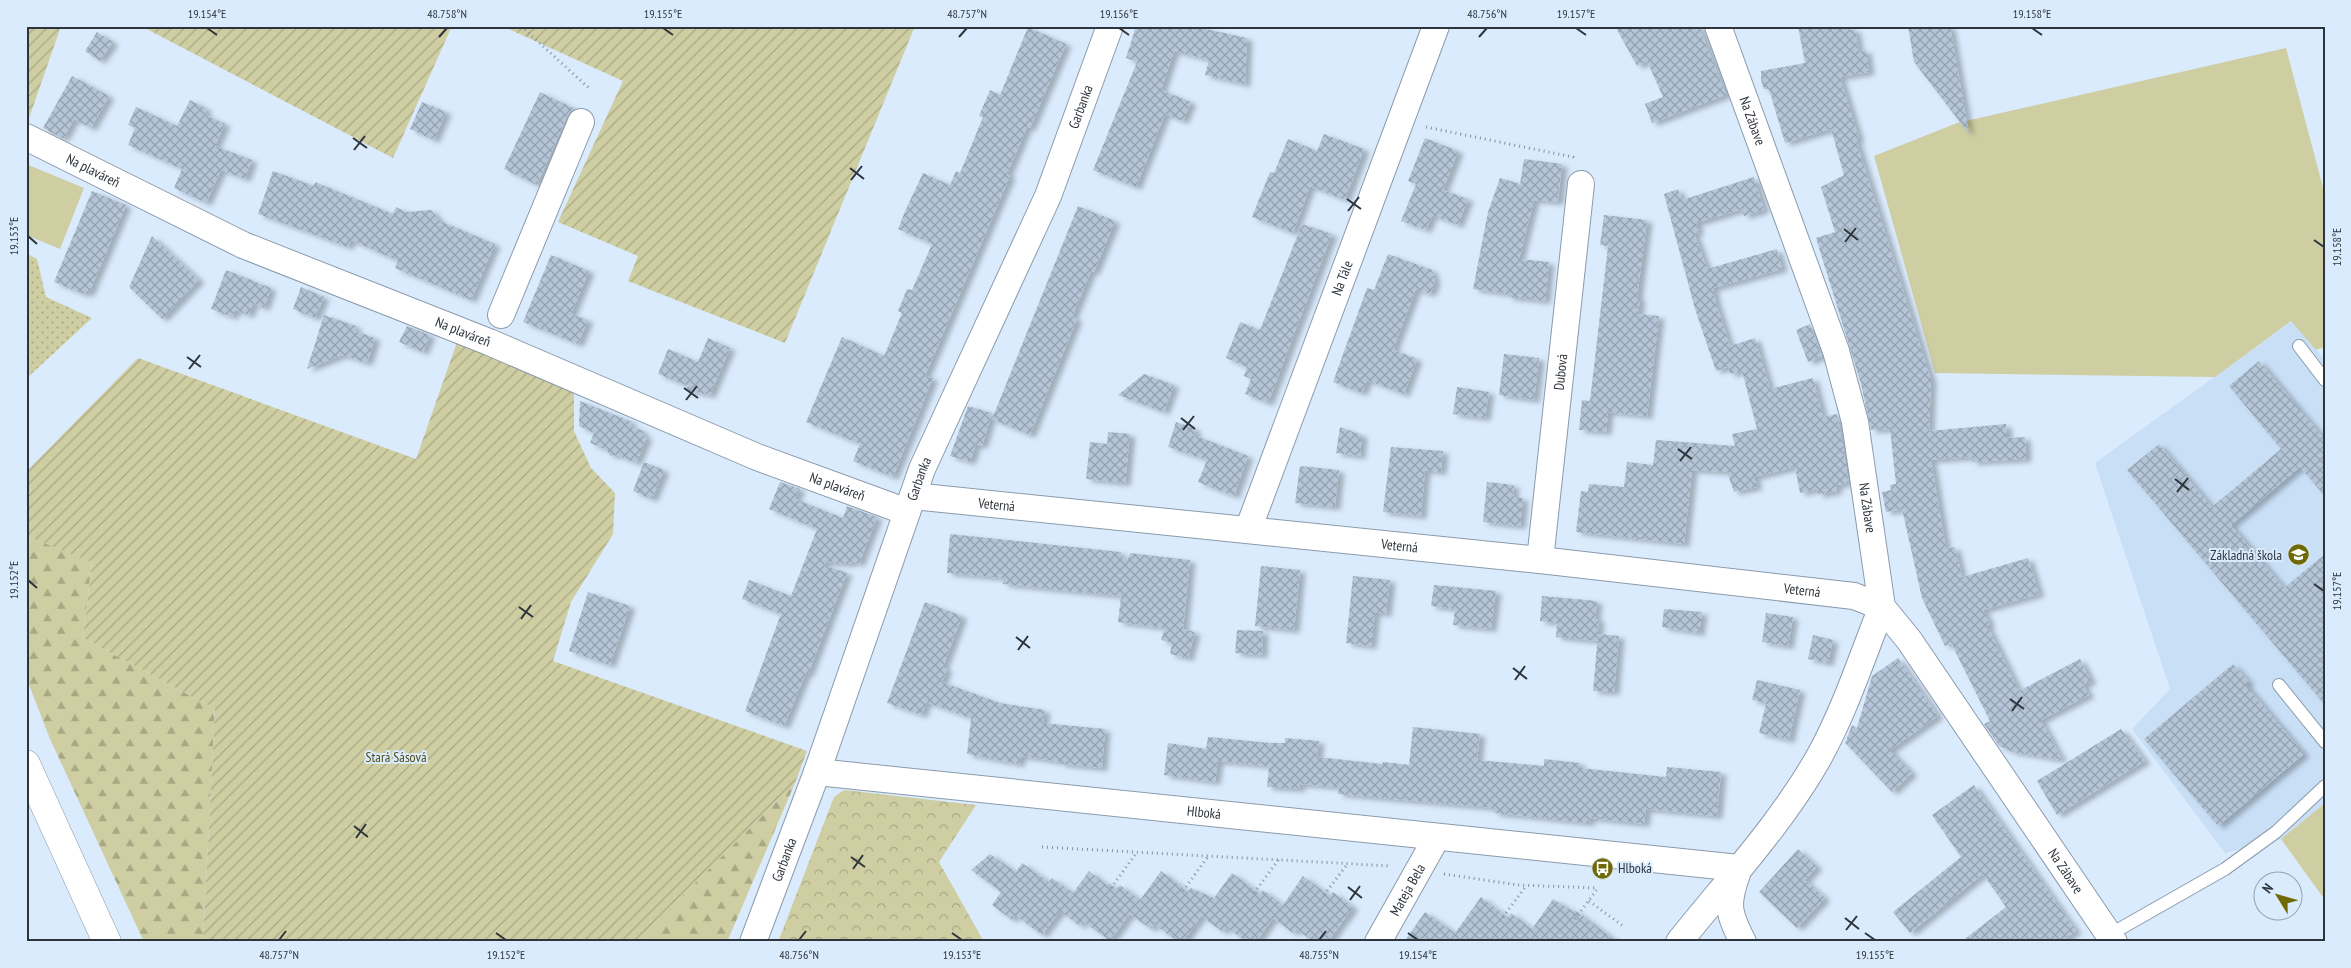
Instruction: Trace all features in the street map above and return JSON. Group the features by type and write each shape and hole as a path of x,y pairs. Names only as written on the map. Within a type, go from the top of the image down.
{"street":[{"name":"Garbanka","path":"753,942 817,772 910,504 938,431 1048,196 1110,26"},
{"name":"Na Tále","path":"1248,530 1436,26"},
{"name":"Na Zábave","path":"1718,26 1838,360 1855,422 1882,607 1909,640 2111,938"},
{"path":"502,315 581,122"},
{"name":"Na plaváreň","path":"26,137 243,245 489,342 757,457 910,504"},
{"name":"Dubová","path":"1540,560 1580,184"},
{"name":"Veterná","path":"910,504 1248,530 1540,560 1854,596 1882,607"},
{"path":"1679,942 1789,805 1819,756 1845,701 1882,607"},
{"path":"26,764 107,942"},
{"name":"Hlboká","path":"817,772 1739,868"},
{"name":"Mateja Bela","path":"1378,942 1437,837"},
{"path":"1739,868 1729,896 1732,919 1743,942"}],"lane":[{"path":"2299,346 2325,380"},
{"path":"2279,685 2325,742"},
{"path":"2111,938 2225,869 2276,832 2325,786"}],"path":[{"path":"521,26 590,90"},
{"path":"1400,121 1573,158 1581,169 1580,184"},
{"path":"1042,847 1378,864 1526,885 1598,888 1575,919"},
{"path":"1111,888 1138,852"},
{"path":"1183,891 1209,855"},
{"path":"1254,893 1279,859"},
{"path":"1324,895 1349,862"},
{"path":"1503,917 1526,885"},
{"path":"1588,901 1623,926"}],"shaded area":[{"path":"2292,321 2325,360 2325,803 2281,839 2225,853 2132,729 2170,689 2095,463"}],"green space":[{"path":"26,26 61,26 26,127"},
{"path":"141,26 452,26 393,158"},
{"path":"502,26 915,26 785,343 628,281 638,256 558,222 623,81"},
{"path":"2286,48 2325,195 2325,347 2316,350 2291,321 2215,377 1935,373 1874,156 1957,123"},
{"path":"26,164 84,188 60,249 26,235"},
{"path":"26,253 37,259 46,297 92,318 26,379"},
{"name":"Stará Sásová","path":"457,342 574,389 574,431 591,468 615,493 613,534 571,602 553,661 807,751 795,783 636,942 203,942 215,709 83,638 92,562 26,536 26,472 138,358 416,459"},
{"path":"26,536 92,561 83,638 215,709 203,942 144,942 50,739 26,677"},
{"path":"795,783 727,942 636,942"},
{"path":"844,790 976,805 939,862 984,942 778,942 834,797"},
{"path":"2325,803 2325,900 2304,870 2281,839"}],"building":[{"path":"1136,26 1193,26 1247,38 1245,84 1205,75 1209,60 1174,51 1161,90 1191,102 1183,121 1165,114 1136,187 1093,170 1137,62 1126,58"},
{"path":"1615,26 1699,26 1726,95 1652,123 1645,104 1663,97 1647,61 1637,66"},
{"path":"1798,26 1849,26 1850,30 1855,29 1859,51 1866,50 1869,72 1840,77 1859,139 1856,140 1931,380 1929,431 2006,424 2007,438 2025,437 2026,459 1972,462 1972,457 1931,460 1946,549 1955,547 1962,577 2028,558 2039,594 1983,610 1990,624 1987,625 2019,691 2080,659 2091,681 2083,685 2089,695 2041,720 2062,760 2013,752 1999,746 1984,724 1990,721 1951,643 1945,646 1922,598 1902,509 1886,512 1882,492 1891,490 1890,485 1896,484 1890,429 1871,430 1861,384 1816,238 1835,232 1821,187 1844,175 1831,129 1785,143 1769,89 1764,89 1761,80 1761,71 1805,63"},
{"path":"1908,26 1950,26 1969,134 1914,62"},
{"path":"1028,27 1066,44 1030,128 1027,127 1007,174 1010,176 925,376 933,378 893,477 853,461 860,444 806,422 842,337 884,356 902,313 898,311 907,289 912,290 932,244 898,229 906,209 923,173 950,185 956,171 960,173 983,117 979,116 990,90 1000,95"},
{"path":"97,32 113,42 100,61 85,51"},
{"path":"72,76 109,96 91,128 74,119 63,139 43,128"},
{"path":"540,92 573,108 567,116 537,185 504,169"},
{"path":"190,100 207,109 204,114 225,124 215,146 252,160 245,179 221,170 206,203 174,188 182,169 128,145 135,128 128,125 136,107 177,126"},
{"path":"422,102 446,112 434,140 410,129"},
{"path":"1324,134 1364,149 1345,200 1310,186 1293,233 1252,217 1270,172 1274,173 1288,139 1317,151"},
{"path":"1425,138 1458,151 1443,190 1468,199 1458,225 1432,215 1426,230 1401,221 1416,184 1408,181"},
{"path":"1524,159 1562,164 1558,202 1534,200 1519,259 1549,262 1545,301 1508,297 1508,294 1473,289 1488,212 1500,178 1520,184"},
{"path":"273,171 314,186 315,182 393,214 396,207 406,212 431,210 440,221 495,244 471,300 395,268 398,261 351,240 348,247 258,214"},
{"path":"1754,177 1764,210 1744,216 1742,209 1696,223 1699,232 1694,233 1707,269 1777,249 1782,269 1713,288 1716,303 1730,346 1755,338 1770,389 1813,378 1823,417 1837,414 1849,483 1836,485 1837,491 1818,495 1817,489 1800,493 1795,467 1754,477 1757,487 1734,492 1727,472 1692,470 1684,544 1576,532 1581,491 1588,492 1589,484 1624,487 1627,462 1653,465 1656,440 1735,446 1732,434 1757,429 1742,371 1730,374 1728,367 1716,371 1695,309 1664,194 1678,189 1682,200"},
{"path":"92,191 126,205 89,293 81,293 54,282"},
{"path":"1078,206 1115,221 1094,272 1091,271 1072,317 1077,319 1030,435 992,419"},
{"path":"1604,215 1647,220 1637,298 1640,298 1638,314 1659,316 1647,416 1608,412 1606,432 1579,430 1582,400 1590,401 1608,246 1600,245"},
{"path":"1302,224 1332,234 1268,403 1245,394 1251,379 1244,376 1247,367 1226,358 1240,322 1260,330"},
{"path":"152,236 199,280 162,319 129,287"},
{"path":"1388,254 1432,270 1435,282 1430,294 1416,289 1395,344 1394,350 1417,359 1404,394 1367,380 1362,393 1333,382 1367,288 1374,290"},
{"path":"551,255 589,271 571,314 588,320 578,344 523,322"},
{"path":"226,270 271,288 264,308 253,303 249,315 235,310 232,317 211,309"},
{"path":"301,287 324,297 315,318 293,309"},
{"path":"324,315 356,326 355,331 375,338 367,363 342,355 307,369"},
{"path":"1810,324 1822,356 1808,362 1796,330"},
{"path":"407,326 430,335 423,352 399,342"},
{"path":"708,338 730,348 710,395 686,390 688,386 658,374 668,349 698,362"},
{"path":"1504,354 1539,358 1534,400 1499,395"},
{"path":"2259,361 2325,440 2325,496 2300,467 2231,525 2284,588 2325,554 2325,705 2127,470 2159,444 2212,507 2281,449 2229,386"},
{"path":"1144,374 1174,385 1164,412 1118,395"},
{"path":"1457,387 1489,392 1485,418 1453,414"},
{"path":"580,401 632,422 630,426 644,431 642,435 647,437 636,463 617,455 610,456 607,450 590,443 594,433 579,426"},
{"path":"968,406 992,413 982,446 976,444 970,462 950,456"},
{"path":"1176,422 1196,429 1194,435 1248,456 1234,496 1198,482 1207,460 1168,447"},
{"path":"1340,427 1362,435 1360,456 1336,453"},
{"path":"1108,432 1130,434 1125,483 1086,479 1090,442 1107,444"},
{"path":"1391,447 1443,451 1441,472 1425,470 1421,516 1383,512"},
{"path":"644,462 664,470 652,499 633,491"},
{"path":"1300,466 1339,470 1335,507 1295,503"},
{"path":"780,482 800,489 795,499 843,518 847,506 877,517 859,564 852,561 851,564 825,562 824,565 847,573 808,674 806,673 784,726 745,711 781,614 742,599 749,580 791,596 817,529 769,509"},
{"path":"1487,482 1514,485 1513,497 1523,498 1520,526 1483,522"},
{"path":"950,534 1121,552 1121,557 1128,559 1130,553 1190,560 1183,629 1195,632 1188,658 1170,654 1172,643 1161,640 1165,628 1118,622 1121,596 1003,584 1003,578 947,573"},
{"path":"1261,566 1300,570 1294,630 1255,626"},
{"path":"1353,576 1390,580 1386,614 1375,612 1371,646 1346,643"},
{"path":"1434,585 1496,591 1491,629 1453,625 1455,609 1431,606"},
{"path":"588,592 630,606 610,665 569,651"},
{"path":"1542,596 1597,601 1595,619 1599,619 1597,641 1556,637 1557,623 1540,621"},
{"path":"925,602 962,616 943,667 947,669 942,682 1000,703 1045,710 1043,723 1105,729 1102,768 1061,764 1061,762 1021,756 1019,764 967,754 971,718 926,702 922,715 887,703"},
{"path":"1664,609 1702,612 1699,633 1662,627"},
{"path":"1766,613 1793,617 1788,646 1762,642"},
{"path":"1237,630 1263,631 1262,655 1235,653"},
{"path":"1598,634 1619,636 1614,692 1593,691"},
{"path":"1813,635 1833,640 1828,663 1808,659"},
{"path":"1898,658 1938,716 1890,750 1912,773 1892,792 1845,743 1852,725 1857,728 1872,676"},
{"path":"2233,664 2249,682 2246,685 2304,754 2218,826 2144,739"},
{"path":"1757,680 1800,690 1789,740 1759,733 1766,703 1752,700"},
{"path":"1413,727 1480,734 1477,760 1544,766 1544,759 1580,763 1580,768 1666,777 1667,767 1721,772 1717,816 1646,809 1644,824 1590,818 1589,823 1494,813 1494,808 1338,794 1339,787 1300,784 1299,789 1267,787 1269,766 1218,761 1215,782 1164,775 1168,743 1206,749 1208,737 1271,743 1285,743 1285,738 1319,741 1317,757 1409,765"},
{"path":"2121,729 2145,761 2057,815 2037,781"},
{"path":"1974,785 2076,931 2061,942 1961,942 2006,907 1983,874 1910,933 1893,912 1961,857 1932,815"},
{"path":"1798,849 1817,867 1805,880 1825,898 1797,928 1759,892"},
{"path":"990,854 1016,872 1022,863 1049,882 1052,878 1073,893 1089,871 1107,885 1109,883 1117,889 1120,885 1140,900 1110,941 1083,921 1080,926 1060,911 1042,935 1015,915 1012,920 992,905 1001,892 971,870"},
{"path":"1161,871 1188,892 1191,888 1214,898 1232,873 1260,894 1263,890 1283,905 1303,876 1330,896 1333,892 1353,907 1328,942 1314,942 1296,929 1293,933 1273,918 1256,942 1247,942 1226,927 1223,932 1201,916 1183,942 1178,942 1154,924 1151,929 1130,914"},
{"path":"1481,897 1508,918 1511,913 1532,929 1553,899 1574,912 1575,910 1618,942 1404,942 1425,912 1455,933"}],"place":[{"name":"Základná škola","path":"2298,555"},
{"name":"Hlboká","path":"1602,868"}]}
